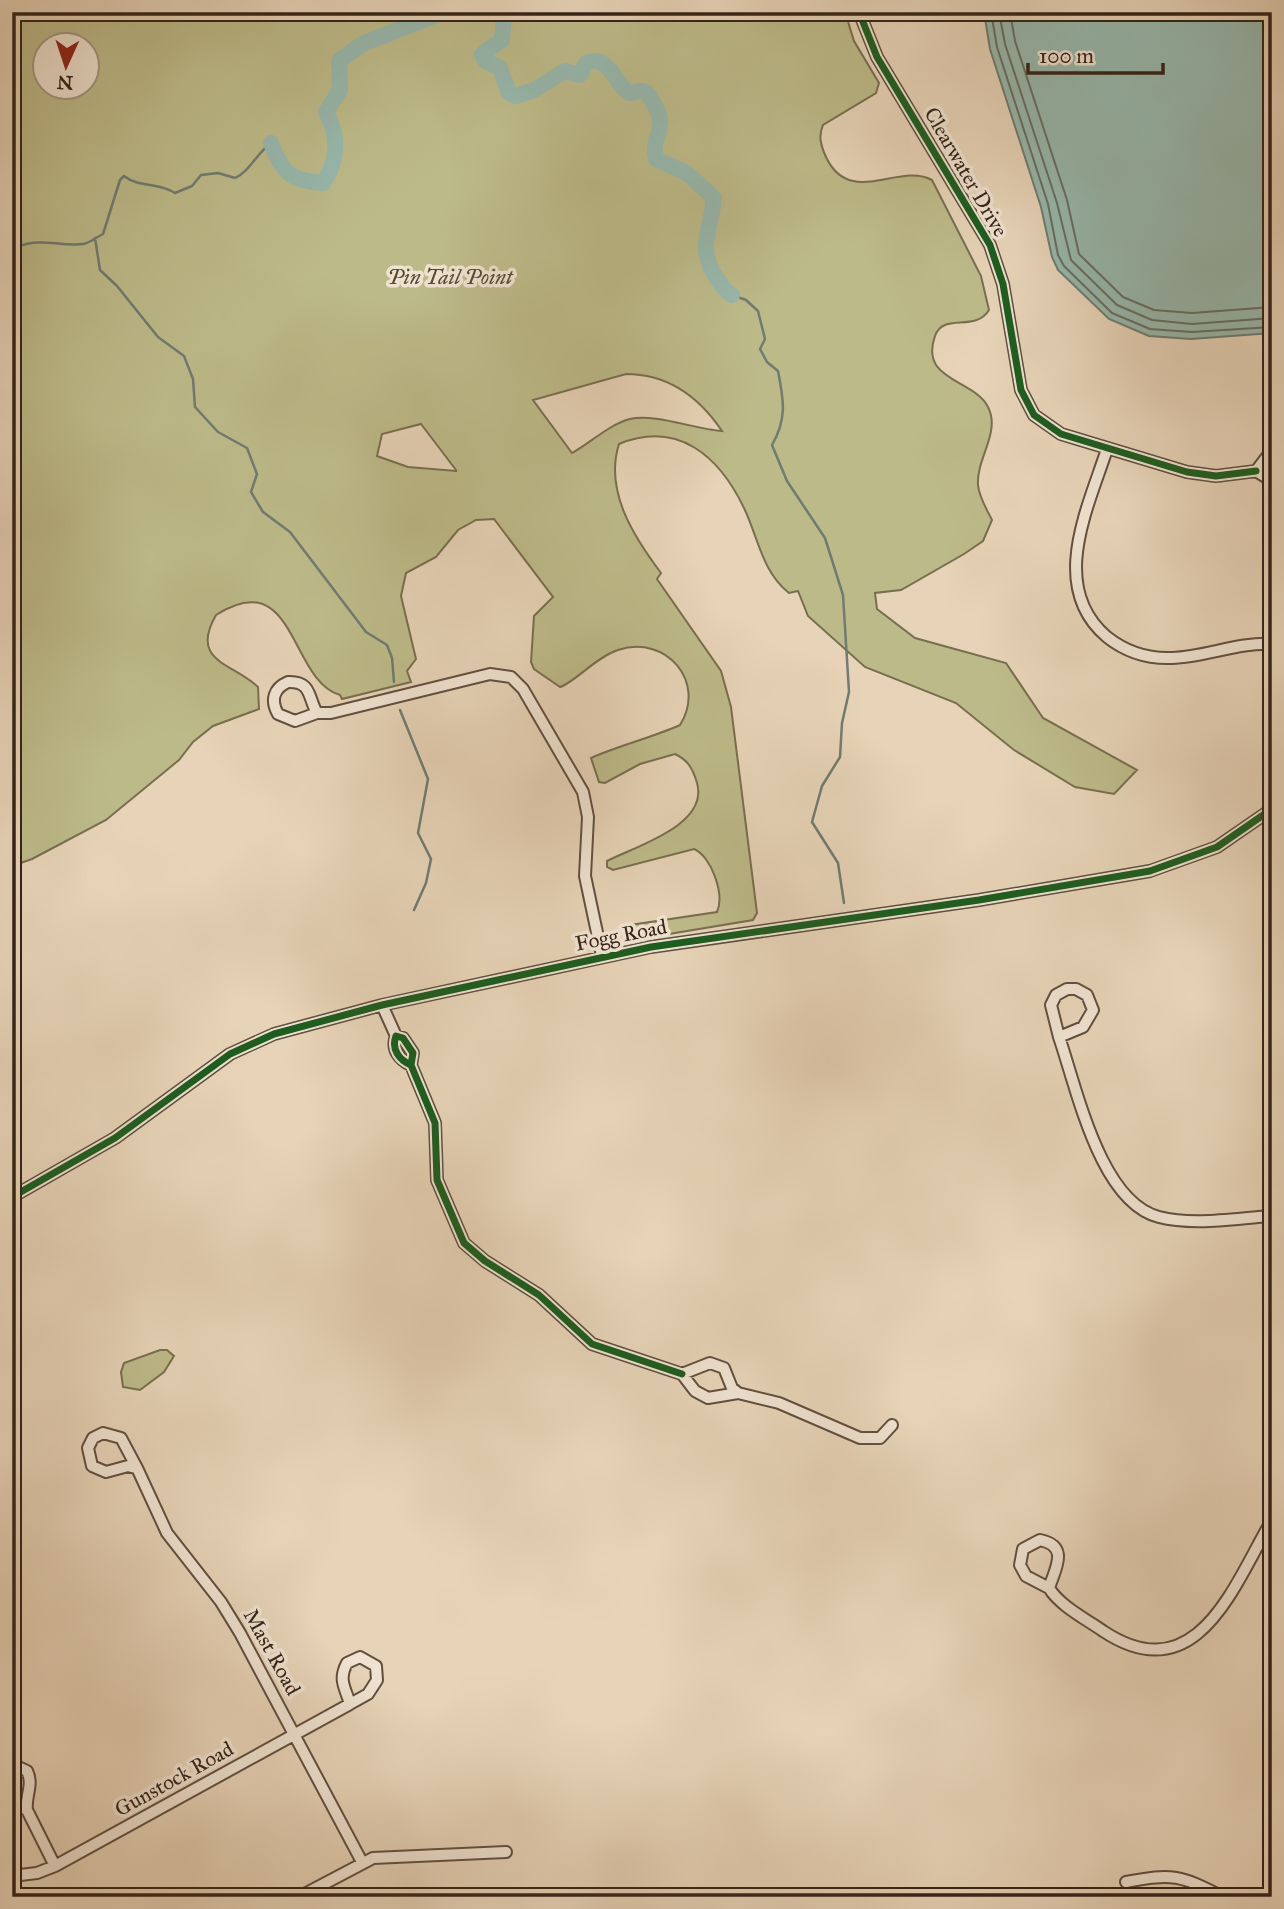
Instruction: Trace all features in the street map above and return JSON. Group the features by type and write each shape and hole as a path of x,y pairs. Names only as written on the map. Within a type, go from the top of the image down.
{"street":[{"name":"Clearwater Drive","path":"859,12 872,48 993,253 1003,284 1019,380 1029,408 1046,427 1107,449 1197,474 1225,475 1256,471"},
{"path":"1107,449 1075,556 1077,589 1096,625 1128,650 1155,658 1179,658 1249,645 1272,644"},
{"path":"1272,450 1256,471 1272,481"},
{"path":"317,713 311,694 302,684 289,682 275,693 274,707 284,719 295,721 317,713 331,713 481,675 498,674 516,681 538,711 586,800 585,876 602,956"},
{"name":"Fogg Road","path":"12,1197 116,1138 219,1061 247,1045 382,1005 602,956 730,933 878,915 1123,877 1180,862 1217,847 1272,809"},
{"path":"1059,1037 1079,1029 1090,1017 1093,1004 1080,991 1063,990 1051,1002 1051,1012 1059,1037 1102,1161 1129,1201 1150,1214 1175,1219 1272,1216"},
{"path":"382,1005 396,1036 408,1044 413,1053 411,1065 435,1124 437,1180 464,1244 485,1261 539,1295 592,1344 682,1374 695,1391 708,1398 738,1393 779,1403 860,1438 880,1438 892,1425"},
{"path":"682,1374 702,1364 714,1363 723,1368 732,1388 738,1393"},
{"name":"Mast Road","path":"137,1468 128,1466 110,1472 99,1470 88,1459 89,1445 99,1434 118,1436 137,1468 167,1533 230,1615 362,1862"},
{"path":"1049,1588 1059,1566 1059,1556 1049,1543 1033,1541 1021,1552 1020,1568 1026,1576 1049,1588 1081,1616 1113,1637 1141,1647 1174,1645 1197,1635 1215,1619 1272,1520"},
{"name":"Gunstock Road","path":"12,1876 37,1873 55,1866 350,1704"},
{"path":"12,1764 21,1766 30,1777 27,1810 55,1866"},
{"path":"12,1802 27,1810"},
{"path":"299,1897 362,1862 377,1857 506,1852"},
{"path":"1126,1882 1171,1875 1192,1881 1223,1897"}],"green space":[{"name":"Pin Tail Point","path":"12,12 845,12 854,41 879,83 876,93 823,125 821,141 826,157 836,172 848,180 861,182 919,176 932,180 981,276 989,310 976,320 952,323 939,329 932,351 941,371 972,390 988,407 992,426 978,475 978,485 992,520 983,541 964,554 901,590 875,593 877,609 915,638 1006,663 1043,718 1137,770 1114,794 1075,787 1014,750 956,703 865,667 808,616 798,591 789,593 780,585 767,565 734,489 709,459 678,440 640,438 619,444 615,479 624,513 661,573 657,579 721,671 731,707 757,913 753,920 639,939 627,938 623,928 630,925 717,912 719,904 718,886 711,867 694,849 613,870 607,867 607,861 651,841 681,822 692,811 698,798 692,769 675,754 640,764 605,783 599,782 591,758 680,725 687,709 685,678 677,665 666,655 652,649 636,647 610,653 560,687 534,669 531,662 534,616 553,597 494,519 476,520 458,530 436,557 406,573 401,596 416,659 407,671 411,682 342,699 323,685 310,669 277,614 262,604 242,603 216,615 209,631 208,643 211,652 218,660 258,687 259,709 213,726 193,742 179,760 106,820 32,859 12,866","holes":["626,374 655,378 681,390 703,408 722,431 651,418 630,419 608,429 572,453 533,400","421,424 456,470 456,471 408,467 377,456 382,434"]},
{"path":"167,1350 174,1356 164,1372 140,1390 123,1387 121,1372 124,1363"}],"water":[{"path":"984,12 1272,12 1272,333 1191,339 1149,336 1109,319 1058,270 1052,257 1041,207 990,49"}],"waterway":[{"path":"271,143 279,162 289,174 303,180 323,183 334,157 335,139 326,112 340,90 339,61 362,44 444,12"},
{"path":"504,12 502,40 482,54 485,61 500,68 509,93 515,96 534,90 565,71 580,75 586,63 594,61 606,65 629,93 647,93 660,119 656,159 687,173 714,198 706,239 707,257 717,279 732,295"},
{"path":"12,251 20,246 37,243 83,244 103,234 120,180 124,176 175,193 192,186 201,175 218,173 235,178 271,143"},
{"path":"95,238 100,270 117,286 158,337 184,356 193,379 195,407 218,432 247,448 257,474 251,492 263,512 290,532 366,632 387,645 392,658 394,682"},
{"path":"732,295 746,300 758,311 765,339 760,349 767,362 778,371 783,401 780,427 772,445 787,481 825,538 843,595 849,692 842,723 840,757 822,786 812,822 838,863 844,903"},
{"path":"400,710 428,779 418,833 431,859 426,883 414,910"}],"cycle path":[{"path":"859,12 877,57 990,245 1003,284 1021,390 1034,415 1061,434 1187,472 1216,476 1256,471"},
{"path":"12,1197 115,1138 230,1054 274,1034 382,1005 651,947 979,900 1150,871 1217,847 1272,809"},
{"path":"411,1065 397,1054 396,1036 403,1038 413,1053 411,1065 435,1123 437,1180 464,1243 485,1261 539,1295 592,1344 682,1374"}]}
